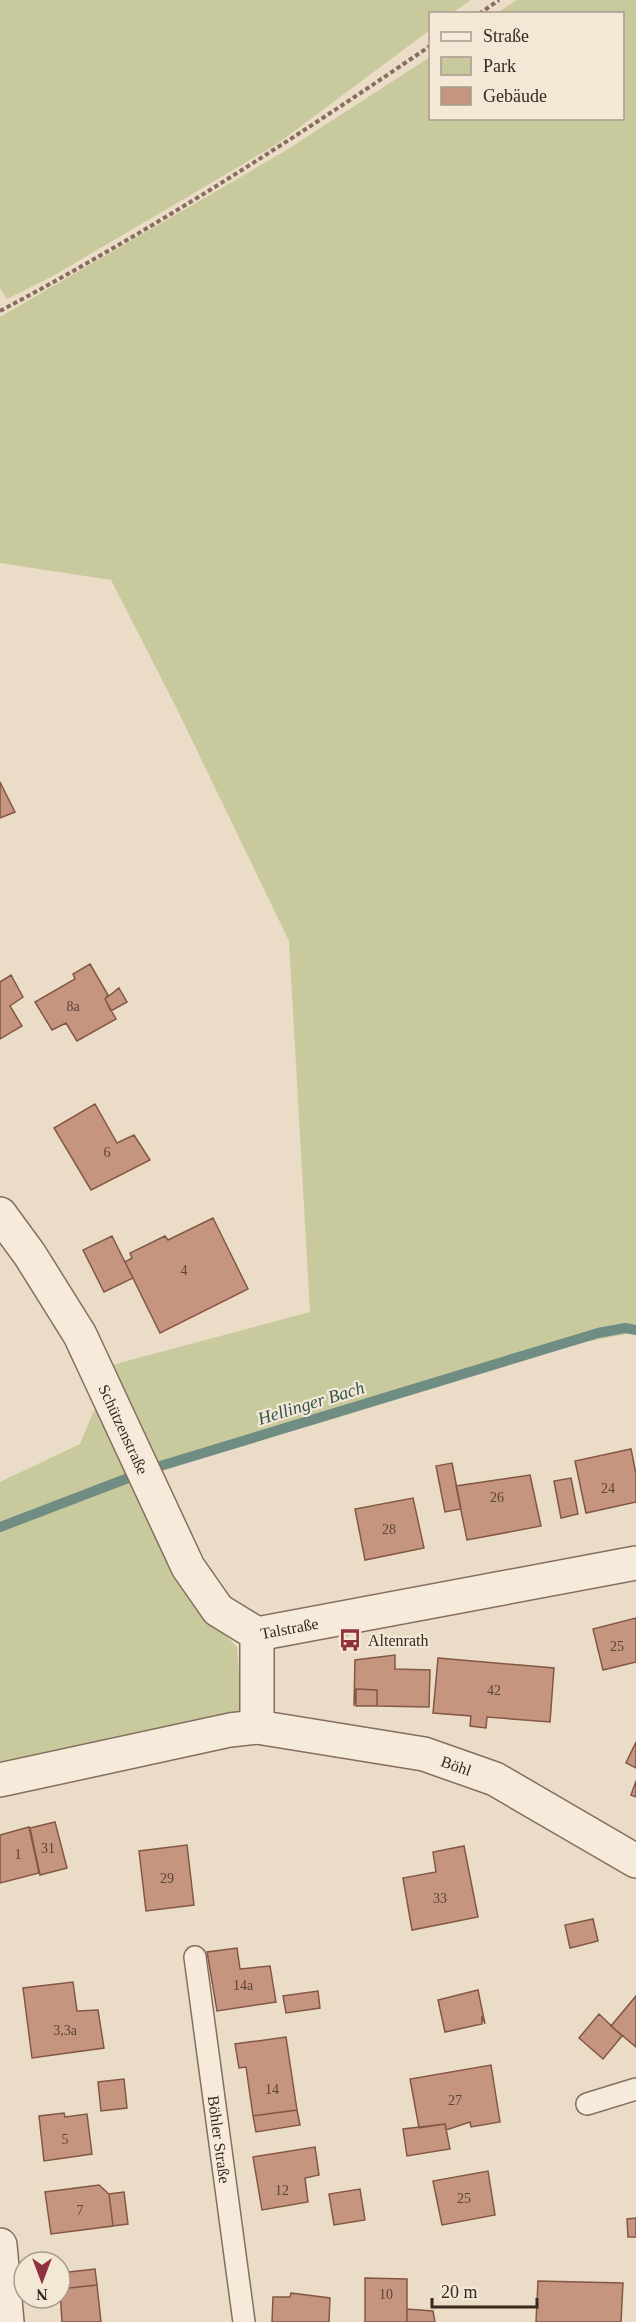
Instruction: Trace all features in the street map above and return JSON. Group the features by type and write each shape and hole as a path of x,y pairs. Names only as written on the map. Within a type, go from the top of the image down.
{"street":[{"name":"Schützenstraße","path":"0,1214 30,1256 80,1335 188,1567 218,1610 257,1634"},
{"name":"Talstraße","path":"257,1727 257,1634 636,1563"},
{"path":"0,1780 230,1730 257,1727"},
{"name":"Böhl","path":"257,1727 424,1754 495,1779 636,1861"},
{"path":"0,2245 7,2322"}],"lane":[{"name":"Böhler Straße","path":"195,1957 244,2322"},
{"path":"587,2104 636,2089"}],"path":[{"path":"482,12 499,0"},
{"path":"0,311 53,284 280,149 429,47"}],"green space":[{"path":"0,0 471,0 453,12 429,12 429,31 277,144 53,276 7,299 0,288"},
{"path":"517,0 636,0 636,1332 586,1342 156,1465 112,1365 310,1312 289,941 177,709 111,580 0,563 0,317 285,151 429,58 429,120 624,120 624,12 499,12"},
{"path":"95,1408 181,1587 237,1647 242,1716 0,1762 0,1482 80,1444"}],"building":[{"path":"0,782 15,812 0,818"},
{"path":"90,964 108,995 105,999 116,1019 77,1041 66,1023 52,1030 35,1002 75,979 73,974"},
{"path":"11,975 23,997 10,1006 22,1026 0,1039 0,982"},
{"path":"119,988 127,1002 111,1011 105,999"},
{"path":"95,1104 117,1143 134,1135 150,1160 91,1190 54,1128"},
{"path":"213,1218 248,1289 160,1333 125,1262 132,1258 130,1253 165,1236 168,1240"},
{"path":"112,1236 133,1278 104,1292 83,1250"},
{"path":"631,1449 636,1474 636,1502 586,1513 575,1461"},
{"path":"452,1463 461,1509 445,1512 436,1466"},
{"path":"530,1475 541,1526 467,1540 456,1486"},
{"path":"571,1478 578,1514 561,1518 554,1481"},
{"path":"413,1498 424,1548 365,1560 355,1509"},
{"path":"636,1618 636,1662 603,1670 593,1629"},
{"path":"395,1655 395,1669 430,1670 429,1707 377,1706 377,1690 356,1689 354,1706 355,1660"},
{"path":"438,1658 554,1668 550,1722 487,1717 486,1728 470,1726 471,1716 433,1713"},
{"path":"356,1689 377,1690 377,1706 356,1706"},
{"path":"636,1742 636,1768 626,1763"},
{"path":"636,1781 636,1797 631,1795"},
{"path":"55,1822 67,1868 40,1875 30,1828"},
{"path":"29,1827 39,1873 0,1883 0,1835"},
{"path":"187,1845 194,1905 146,1911 139,1851"},
{"path":"464,1846 478,1917 412,1930 403,1878 436,1872 433,1852"},
{"path":"593,1919 598,1941 570,1948 565,1925"},
{"path":"237,1948 240,1969 270,1966 276,2002 217,2011 207,1952"},
{"path":"73,1982 77,2011 98,2010 104,2048 32,2058 23,1988"},
{"path":"478,1990 485,2024 482,2016 482,2024 445,2032 438,2000"},
{"path":"318,1991 320,2008 286,2013 283,1996"},
{"path":"636,1996 636,2047 611,2026"},
{"path":"599,2014 622,2036 603,2059 579,2038"},
{"path":"286,2037 297,2110 253,2116 246,2067 239,2068 235,2044"},
{"path":"491,2065 500,2122 471,2127 470,2122 446,2130 445,2124 419,2128 410,2079"},
{"path":"124,2079 127,2108 101,2111 98,2082"},
{"path":"297,2110 300,2125 256,2132 253,2116"},
{"path":"64,2113 65,2117 87,2114 92,2154 44,2161 39,2116"},
{"path":"445,2124 450,2149 407,2156 403,2129"},
{"path":"315,2147 319,2175 305,2178 308,2202 262,2210 253,2157"},
{"path":"488,2171 495,2215 442,2225 433,2181"},
{"path":"99,2185 109,2194 113,2226 51,2234 45,2192"},
{"path":"360,2189 365,2220 334,2225 329,2194"},
{"path":"124,2192 128,2224 113,2226 109,2194"},
{"path":"636,2218 636,2237 628,2237 627,2219"},
{"path":"95,2269 97,2285 72,2288 72,2272"},
{"path":"365,2278 407,2279 407,2322 365,2322"},
{"path":"538,2281 623,2283 621,2322 536,2322"},
{"path":"97,2285 101,2322 62,2322 61,2310 72,2310 72,2288"},
{"path":"291,2293 330,2298 329,2322 272,2322 273,2297 290,2297"},
{"path":"407,2309 433,2311 435,2322 407,2322"}],"waterway":[{"name":"Hellinger Bach","path":"0,1527 157,1467 598,1333 625,1328 636,1330"}],"place":[{"name":"Altenrath","path":"350,1640"}]}
